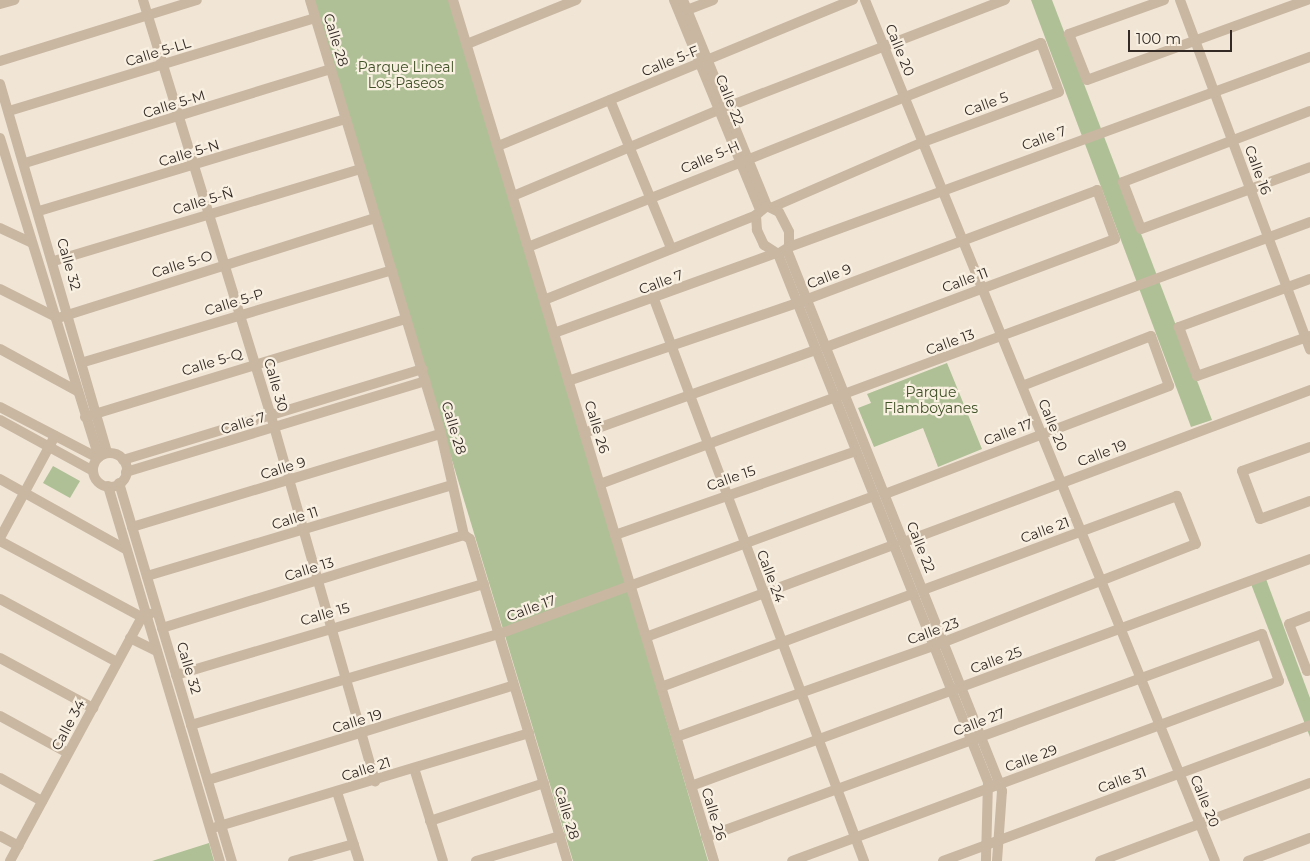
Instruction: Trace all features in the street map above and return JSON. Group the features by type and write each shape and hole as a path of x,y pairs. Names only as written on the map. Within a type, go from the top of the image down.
{"street":[{"path":"0,4 14,0"},
{"name":"Calle 30","path":"143,0 165,64 271,416 290,480 301,531 375,781"},
{"path":"0,61 197,0"},
{"name":"Calle 28","path":"310,0 455,481 452,486 464,535 470,540 568,861"},
{"name":"Calle 26","path":"454,0 714,861"},
{"path":"467,44 576,0"},
{"name":"Calle 22","path":"674,0 704,62 764,209"},
{"name":"Calle 22","path":"683,0 688,10 704,62"},
{"path":"688,10 713,0"},
{"name":"Calle 5-F","path":"498,146 854,0"},
{"name":"Calle 20","path":"865,0 1215,861"},
{"path":"513,196 723,108 883,45 1005,0"},
{"path":"1164,0 1069,34 1087,80 1308,0"},
{"name":"Calle 16","path":"1180,0 1268,238 1308,337 1310,350"},
{"name":"Calle 5-LL","path":"9,111 315,18"},
{"name":"Calle 5","path":"544,300 922,142 1058,92 1041,43"},
{"name":"Calle 5-H","path":"528,247 903,94 1041,43"},
{"name":"Calle 7","path":"554,333 654,299 942,190 1214,90 1310,57"},
{"name":"Calle 5-M","path":"25,163 331,70"},
{"name":"Calle 32","path":"1,88 84,362 97,412 101,456"},
{"path":"610,100 671,248"},
{"path":"1310,111 1123,182 1141,229 1310,167"},
{"name":"Calle 5-N","path":"39,211 346,119"},
{"name":"Calle 32","path":"0,138 32,243 58,318 85,417 101,456"},
{"name":"Calle 5-Ñ","path":"54,262 210,213 361,169"},
{"name":"Calle 9","path":"568,381 802,301 1097,190 1114,240"},
{"path":"764,209 786,224 782,251 760,237 764,209"},
{"name":"Calle 5-O","path":"58,318 69,312 376,218"},
{"name":"Calle 13","path":"600,484 1310,222"},
{"path":"0,228 32,243"},
{"name":"Calle 11","path":"584,433 821,349 1114,240"},
{"name":"Calle 22","path":"782,251 918,592 934,645 989,788 986,861"},
{"name":"Calle 5-P","path":"84,362 392,270"},
{"path":"1308,337 1197,376 1179,327 1310,278"},
{"path":"0,289 58,318"},
{"name":"Calle 24","path":"654,299 864,861"},
{"name":"Calle 5-Q","path":"85,417 255,363 406,319"},
{"name":"Calle 17","path":"192,725 346,682 499,634 879,495 1169,386 1151,336 1022,386"},
{"path":"0,349 77,391"},
{"name":"Calle 7","path":"123,460 422,369"},
{"name":"Calle 7","path":"126,472 425,381"},
{"name":"Calle 19","path":"646,637 1310,390"},
{"name":"Calle 22","path":"840,396 856,451 879,495"},
{"path":"0,407 55,436 101,456 123,460 126,472 119,484 108,486 97,481 93,471 0,420"},
{"name":"Calle 9","path":"132,526 441,434"},
{"path":"55,436 0,540 144,616 157,612"},
{"path":"1310,447 1242,471 1260,520 1310,501"},
{"name":"Calle 15","path":"615,535 726,494 856,451"},
{"path":"93,471 101,456"},
{"path":"0,479 127,550"},
{"name":"Calle 32","path":"119,484 232,861"},
{"name":"Calle 32","path":"108,486 144,616 157,651 220,861"},
{"name":"Calle 11","path":"146,576 452,486"},
{"name":"Calle 21","path":"661,687 1177,496 1196,544"},
{"name":"Calle 13","path":"162,628 464,535"},
{"name":"Calle 23","path":"676,737 944,642 1196,544"},
{"name":"Calle 25","path":"691,786 818,741 1310,558"},
{"name":"Calle 15","path":"176,674 329,627 484,584"},
{"name":"Calle 22","path":"918,592 944,642 1000,784 997,861"},
{"path":"0,599 117,662"},
{"name":"Calle 34","path":"10,861 130,638 144,616"},
{"path":"1308,670 1289,624 1310,616"},
{"name":"Calle 27","path":"706,837 1139,677 1262,634 1279,681"},
{"path":"130,638 157,651"},
{"path":"0,658 93,708"},
{"name":"Calle 29","path":"792,861 1279,681"},
{"name":"Calle 19","path":"208,780 362,734 514,685"},
{"path":"0,716 68,753"},
{"name":"Calle 31","path":"943,861 1310,725"},
{"name":"Calle 21","path":"210,828 375,781 529,733"},
{"path":"414,768 443,861"},
{"path":"0,778 42,801"},
{"path":"1100,861 1310,783"},
{"path":"430,821 544,784"},
{"path":"337,792 359,861"},
{"path":"0,836 18,846"},
{"path":"476,861 560,836"},
{"path":"1248,861 1310,838"},
{"path":"293,861 354,844"}],"green space":[{"name":"Parque Lineal Los Paseos","path":"313,0 454,0 708,861 573,861"},
{"path":"1031,0 1052,0 1212,420 1191,427"},
{"name":"Parque Flamboyanes","path":"947,363 982,449 938,467 923,428 874,447 858,408 871,403 867,394"},
{"path":"53,466 80,481 70,498 43,483"},
{"path":"1266,579 1310,698 1310,737 1251,584"},
{"path":"209,843 214,861 152,861"}]}
